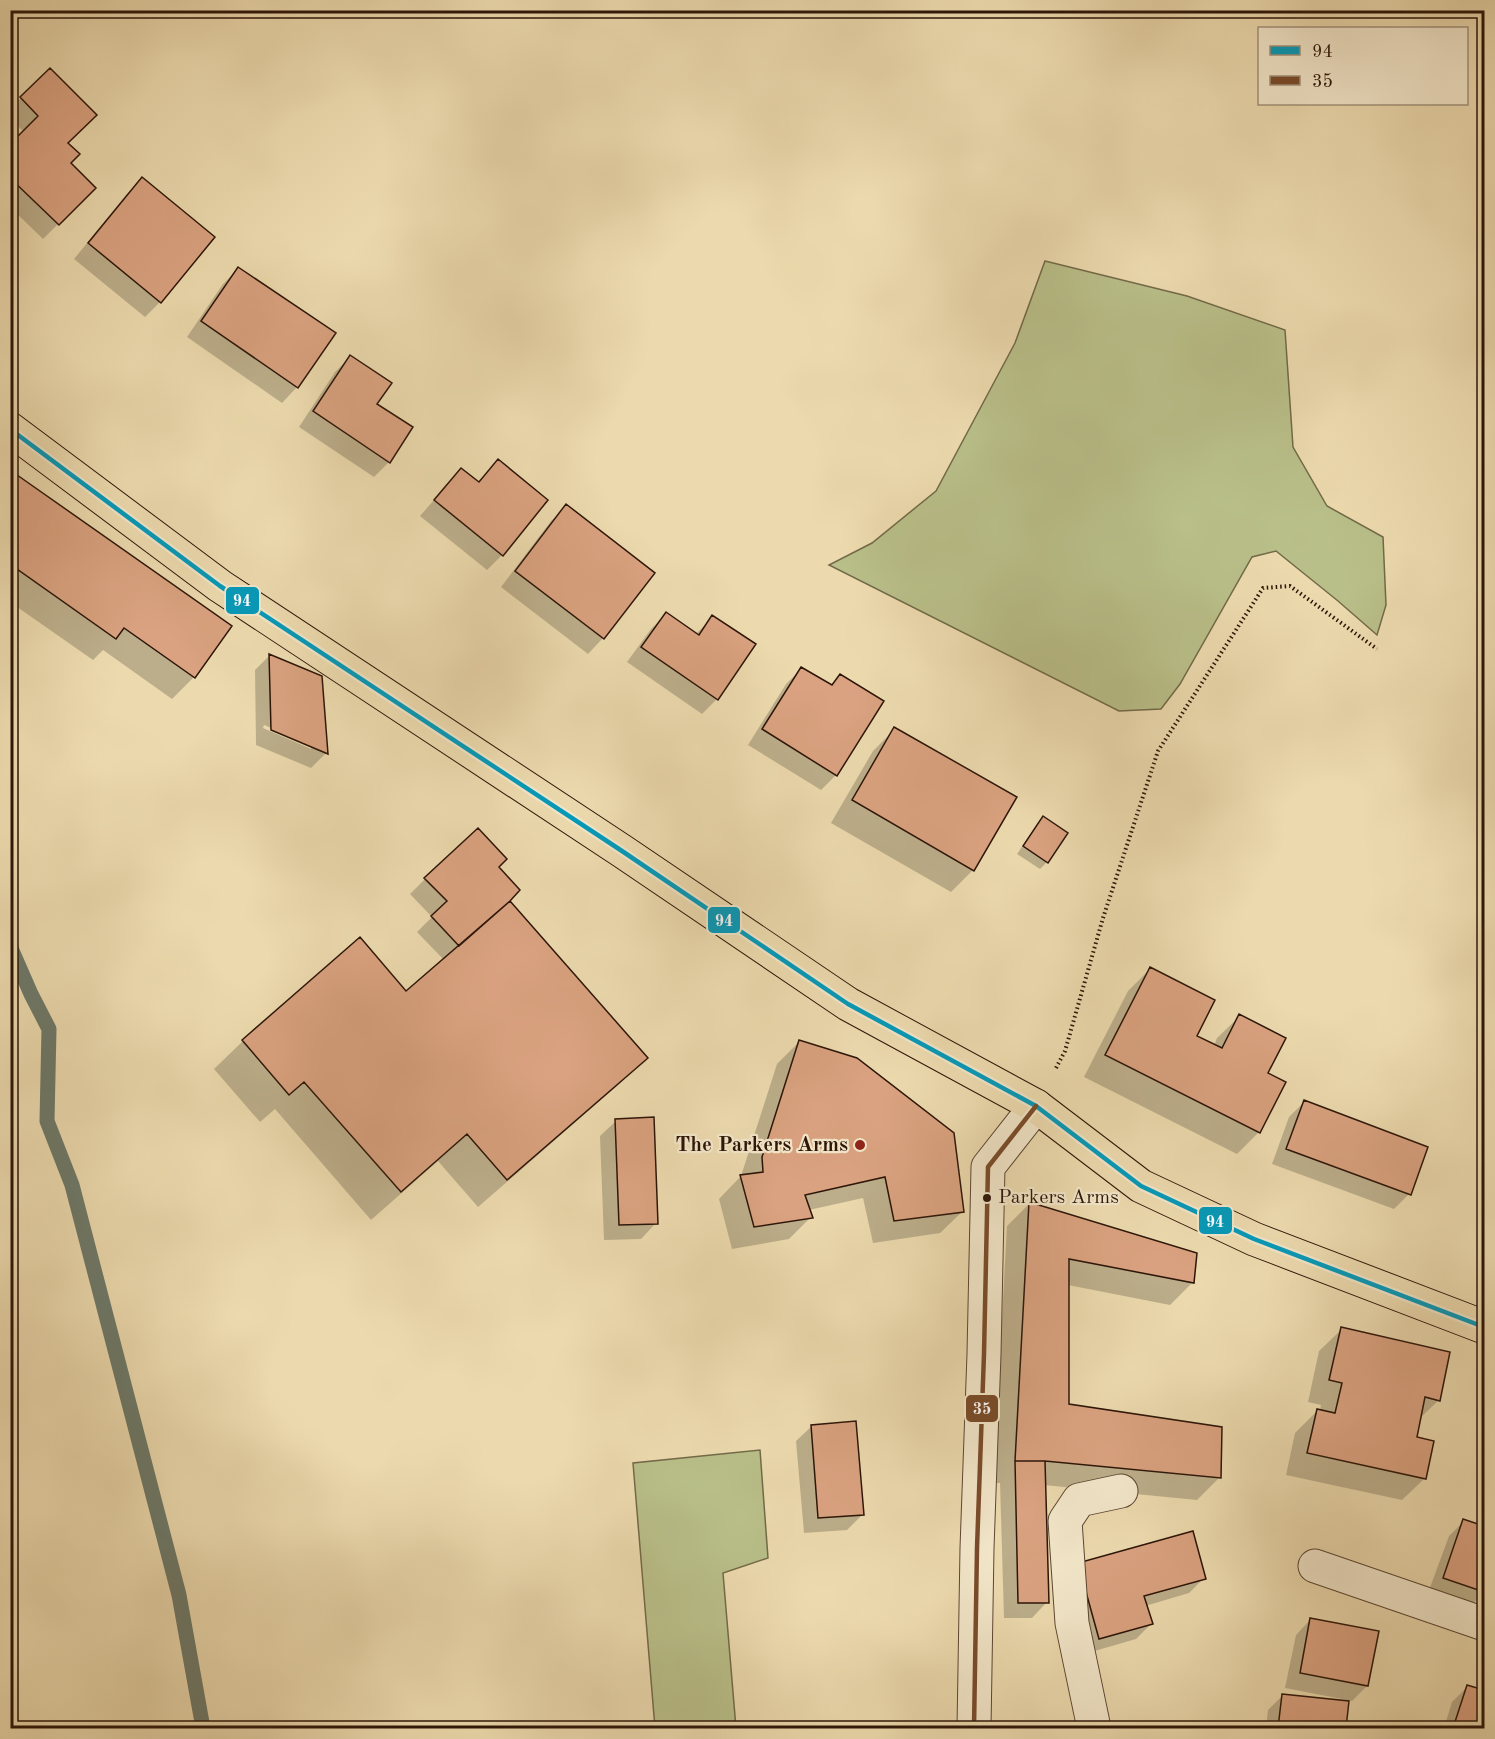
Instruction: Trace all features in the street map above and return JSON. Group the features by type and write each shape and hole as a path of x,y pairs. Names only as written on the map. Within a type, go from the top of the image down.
{"highway":[{"path":"10,429 220,586 848,1004 1036,1106 1141,1186 1254,1239 1485,1328"}],"street":[{"path":"974,1728 988,1167 1036,1106"},
{"path":"1094,1728 1072,1623 1065,1521 1079,1500 1122,1491"},
{"path":"1315,1566 1485,1624"}],"path":[{"path":"1036,1106 1065,1051 1103,918 1158,751 1263,588 1290,586 1377,649"}],"green space":[{"path":"1045,261 1187,296 1285,330 1293,447 1327,506 1383,537 1386,605 1377,635 1276,551 1252,557 1180,684 1161,709 1119,711 829,565 872,543 936,491 1015,343"},
{"path":"760,1450 768,1558 723,1573 736,1728 655,1728 633,1463"}],"building":[{"path":"50,68 97,115 68,143 80,154 71,163 96,188 59,225 10,178 10,144 38,116 20,97"},
{"path":"142,177 215,237 161,303 88,243"},
{"path":"238,267 336,333 298,388 201,321"},
{"path":"350,355 392,383 377,404 413,427 390,463 313,411"},
{"path":"498,459 548,500 503,556 434,500 461,468 479,482"},
{"path":"10,470 232,626 195,678 124,628 116,639 10,564"},
{"path":"566,504 655,573 604,639 515,571"},
{"path":"666,612 699,635 712,615 756,644 718,700 641,647"},
{"path":"269,654 322,676 328,754 271,730"},
{"path":"801,667 832,685 840,674 884,701 837,776 762,729"},
{"path":"894,727 1017,797 974,871 852,800"},
{"path":"1043,816 1068,833 1048,863 1023,846"},
{"path":"478,828 507,859 499,867 520,890 459,946 431,916 447,901 424,878"},
{"path":"510,901 648,1058 507,1180 467,1134 401,1192 304,1082 289,1095 242,1040 360,937 406,991"},
{"path":"1150,967 1215,1000 1197,1036 1222,1048 1239,1014 1286,1038 1268,1073 1286,1082 1260,1133 1105,1055"},
{"name":"The Parkers Arms","path":"799,1040 857,1058 954,1133 964,1212 894,1221 885,1177 805,1195 813,1218 754,1227 740,1175 763,1172 762,1157"},
{"path":"1304,1100 1428,1147 1411,1195 1286,1149"},
{"path":"654,1117 658,1224 619,1225 615,1119"},
{"path":"1029,1202 1197,1253 1194,1283 1069,1259 1069,1404 1222,1427 1221,1478 1045,1461 1015,1461"},
{"path":"1341,1327 1450,1352 1440,1401 1425,1397 1417,1437 1434,1441 1426,1479 1307,1453 1317,1409 1335,1413 1342,1383 1329,1380"},
{"path":"856,1421 864,1515 818,1518 811,1425"},
{"path":"1015,1461 1045,1461 1049,1603 1018,1603"},
{"path":"1463,1519 1484,1526 1484,1592 1443,1578"},
{"path":"1193,1531 1206,1579 1144,1596 1153,1624 1099,1639 1078,1563"},
{"path":"1310,1618 1379,1631 1368,1686 1300,1673"},
{"path":"1467,1685 1484,1690 1484,1728 1453,1728"},
{"path":"1282,1694 1349,1701 1346,1728 1278,1728"}],"waterway":[{"path":"10,946 49,1029 47,1121 72,1185 179,1595 203,1728"}],"transit line":[{"name":"94","path":"10,429 220,586 622,851 848,1004 1036,1106 1141,1186 1254,1239 1484,1327"},
{"name":"35","path":"974,1728 988,1167 1036,1106"}],"place":[{"name":"The Parkers Arms","path":"860,1145"},
{"name":"Parkers Arms","path":"987,1198"}]}
